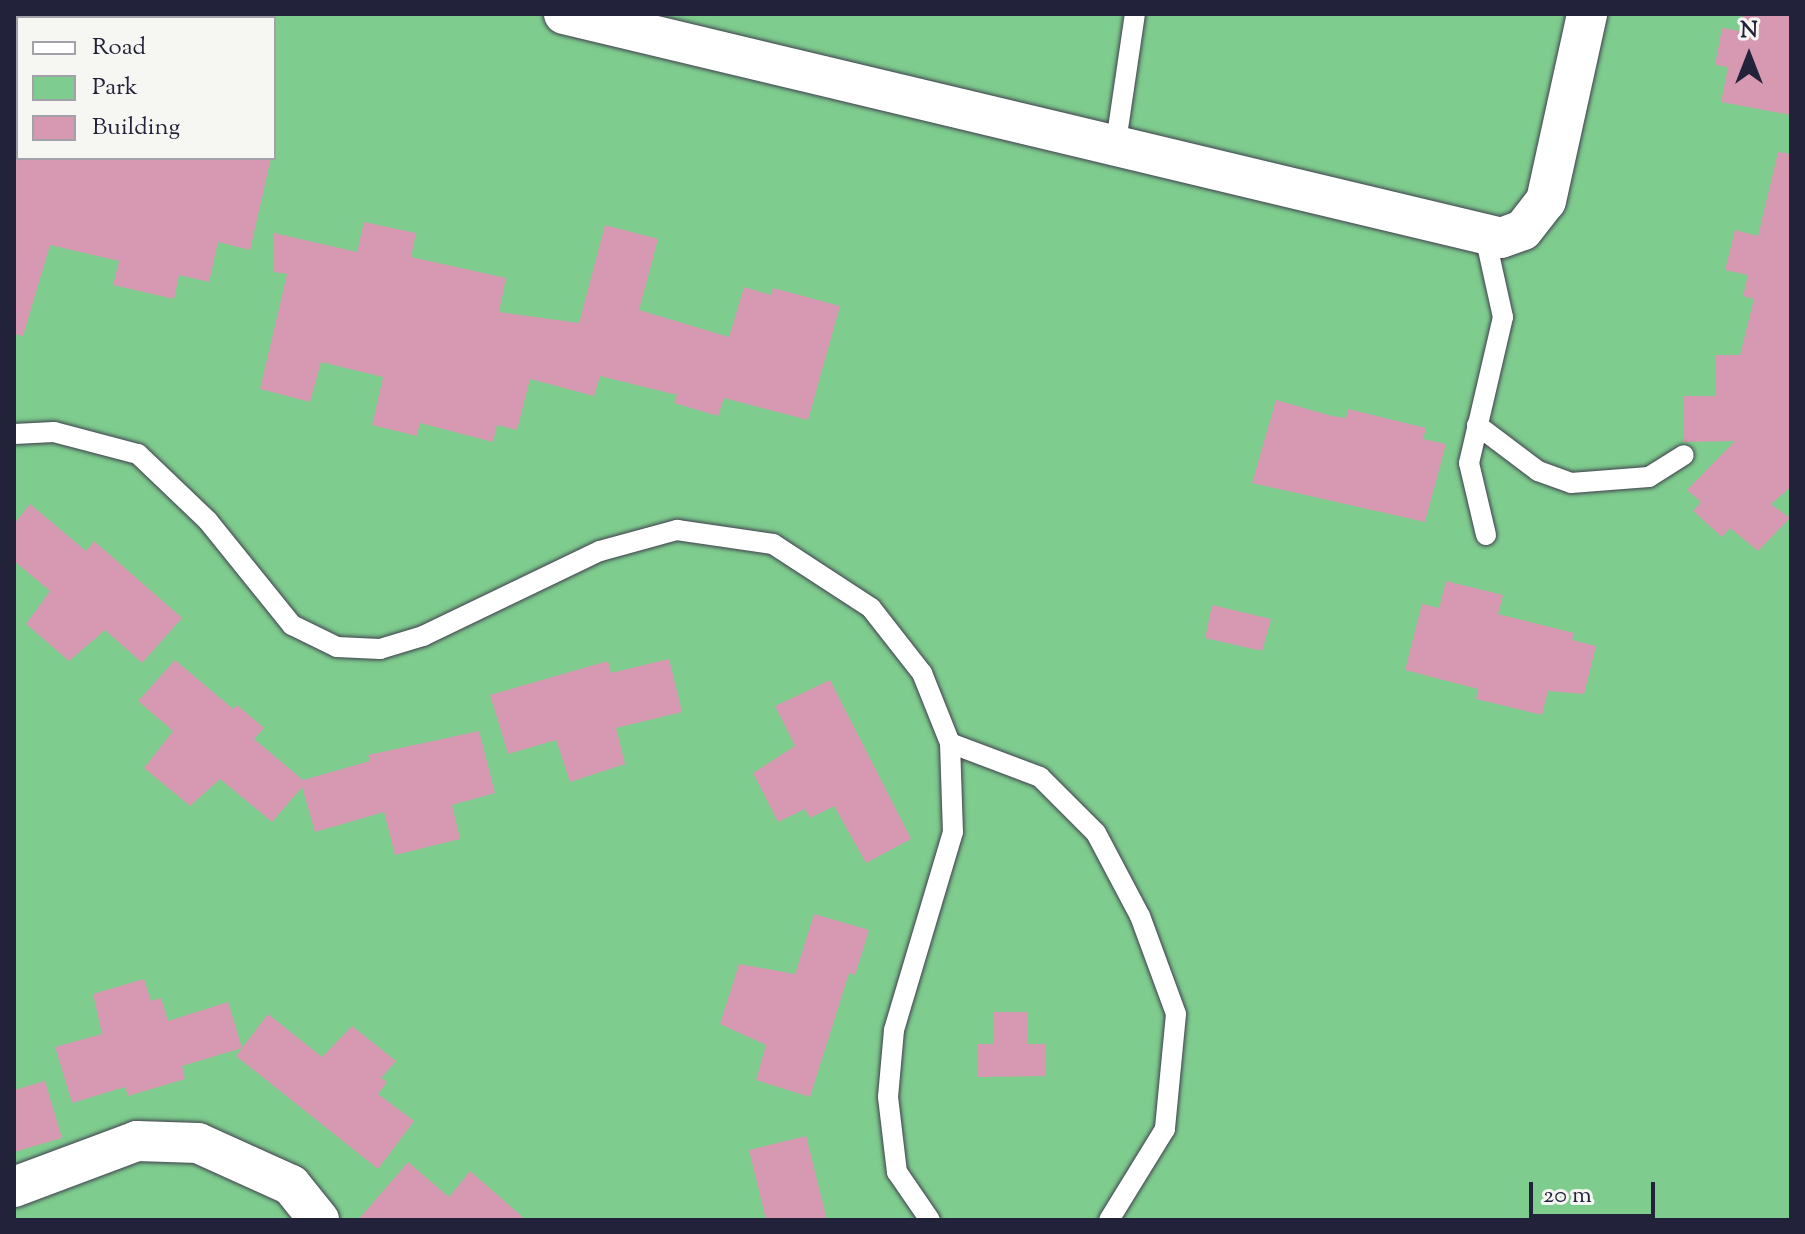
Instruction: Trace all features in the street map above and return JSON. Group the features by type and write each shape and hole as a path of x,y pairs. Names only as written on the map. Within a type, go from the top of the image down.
{"street":[{"path":"564,14 1115,149 1501,238 1523,230 1546,201 1587,14"},
{"path":"14,1187 137,1141 198,1143 291,1185 319,1220"}],"lane":[{"path":"1115,149 1135,14"},
{"path":"1485,236 1503,317 1469,463 1486,535"},
{"path":"1477,425 1538,471 1571,483 1649,477 1684,455"},
{"path":"14,434 54,432 138,454 208,521 292,625 337,647 380,649 423,636 600,551 677,530 773,544 871,608 922,673 950,743 953,832 894,1030 888,1097 897,1172 930,1220"},
{"path":"950,743 1040,777 1096,833 1140,916 1176,1014 1165,1129 1109,1220"}],"green space":[{"path":"14,14 1791,14 1791,1220 14,1220"}],"building":[{"path":"1743,14 1791,14 1791,115 1721,102 1728,67 1715,65 1722,28 1740,31"},
{"path":"1778,152 1791,154 1791,487 1771,504 1790,518 1758,551 1730,528 1722,537 1693,511 1701,502 1687,490 1735,441 1683,442 1684,396 1716,396 1716,355 1740,355 1754,299 1743,296 1748,275 1725,270 1735,230 1758,236"},
{"path":"14,158 271,160 250,250 218,242 209,282 179,275 174,299 113,285 119,261 50,245 23,336 14,334"},
{"path":"364,222 416,233 411,257 506,278 499,312 579,323 605,225 658,239 639,310 729,337 744,287 771,295 773,288 840,306 808,420 724,398 718,416 674,403 677,395 600,376 594,396 530,379 517,430 497,425 493,442 420,423 417,436 372,425 383,377 321,362 310,402 260,389 287,274 274,272 274,233 357,252"},
{"path":"1276,400 1332,416 1346,418 1348,409 1426,428 1423,439 1446,444 1425,522 1252,483"},
{"path":"30,504 86,551 94,541 182,618 142,663 105,630 69,661 26,624 50,591 14,561 14,524"},
{"path":"1446,581 1503,595 1498,614 1574,633 1572,640 1596,646 1584,694 1548,691 1542,715 1476,699 1478,689 1405,670 1422,604 1439,608"},
{"path":"1212,605 1271,619 1262,651 1205,638"},
{"path":"669,659 682,712 616,728 625,764 570,782 556,740 508,754 490,695 608,661 611,673"},
{"path":"175,660 233,709 237,705 264,728 254,739 303,780 370,761 368,755 479,731 495,793 452,805 460,839 395,855 384,812 315,832 302,787 272,822 220,779 190,806 144,768 173,731 138,701"},
{"path":"830,680 911,839 866,863 834,806 810,818 805,809 778,822 753,773 795,746 775,706"},
{"path":"814,914 869,930 855,975 849,973 810,1097 756,1080 766,1045 720,1024 739,964 795,974"},
{"path":"144,979 151,1001 161,998 168,1021 228,1002 242,1048 182,1066 185,1079 128,1096 125,1087 72,1103 55,1047 102,1034 93,994"},
{"path":"994,1012 1028,1012 1028,1044 1045,1044 1045,1076 978,1077 978,1044 994,1044"},
{"path":"268,1014 322,1057 352,1026 396,1061 381,1078 387,1082 378,1094 414,1121 378,1169 236,1056"},
{"path":"45,1081 62,1138 14,1152 14,1090"},
{"path":"806,1136 827,1220 766,1220 749,1150"},
{"path":"408,1162 449,1197 470,1171 526,1220 358,1220"}]}
